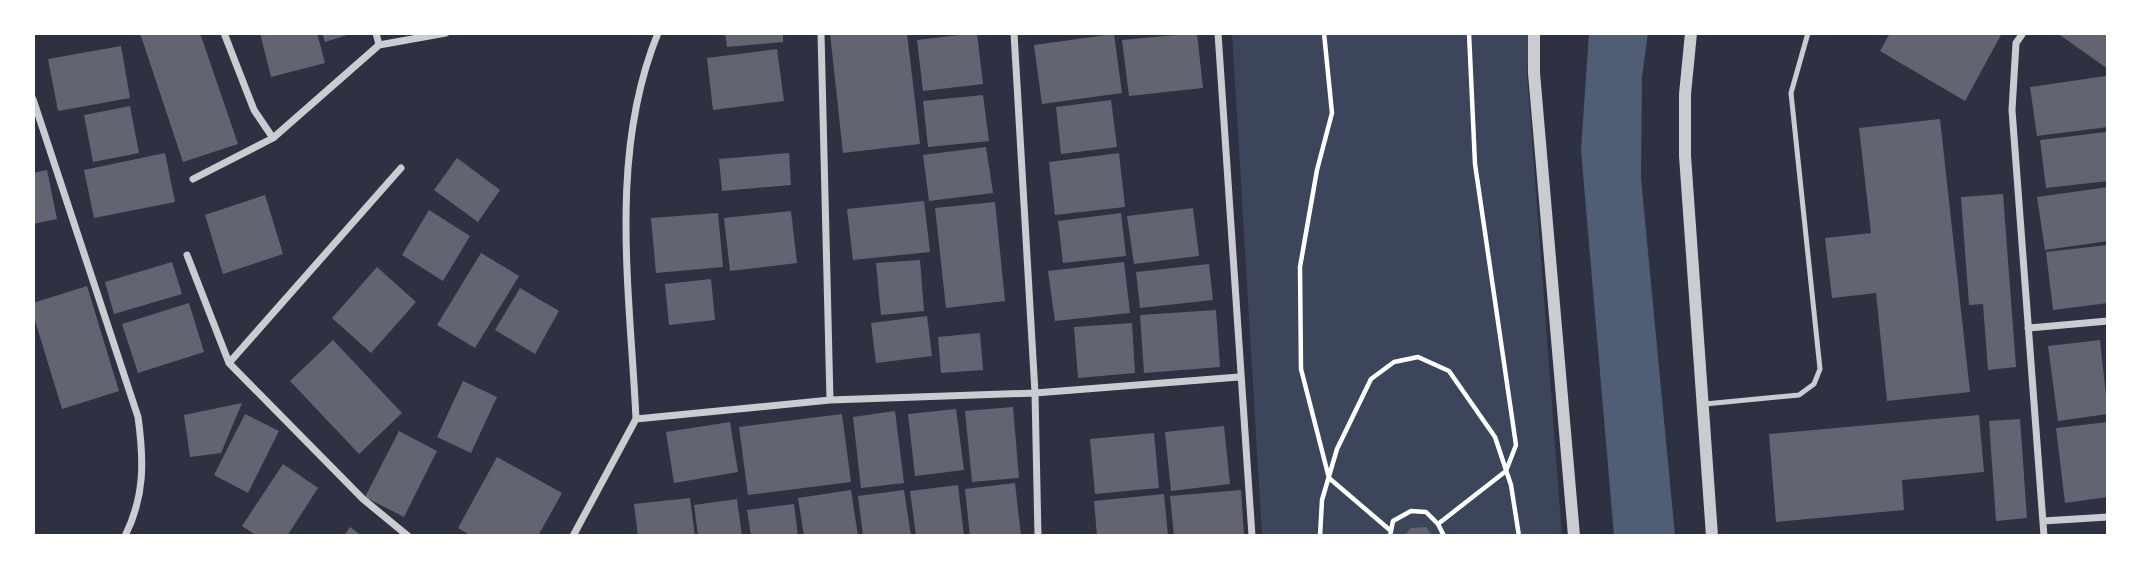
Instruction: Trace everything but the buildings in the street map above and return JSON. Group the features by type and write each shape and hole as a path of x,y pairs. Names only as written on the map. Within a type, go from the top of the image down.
{"street":[{"path":"224,33 254,110 273,138"},
{"path":"376,33 379,45"},
{"path":"193,179 273,138 379,45 446,33"},
{"path":"573,536 636,419 627,283 626,191 632,117 658,33"},
{"path":"821,33 830,400"},
{"path":"1014,33 1035,393 1038,536"},
{"path":"1218,33 1239,377 1252,536"},
{"path":"1534,33 1534,73 1574,536"},
{"path":"1690,33 1685,94 1685,156 1712,536"},
{"path":"2023,33 2016,43 2012,110 2044,536"},
{"path":"33,99 138,417 143,458 137,512 125,536"},
{"path":"229,363 401,168"},
{"path":"187,255 229,363 363,499 408,536"},
{"path":"2028,328 2108,321"},
{"path":"636,419 830,400 1035,393 1239,377"},
{"path":"2043,522 2108,517"}],"lane":[{"path":"1702,404 1799,396 1814,384 1820,369 1791,93 1808,33"}],"path":[{"path":"1324,33 1332,113 1317,170 1300,267 1301,369 1329,478 1391,533"},
{"path":"1438,524 1506,471 1516,445 1475,164 1469,33"},
{"path":"1320,536 1322,500 1337,449 1371,379 1394,362 1418,357 1449,371 1495,438 1506,471 1519,536"},
{"path":"1391,533 1393,521 1411,511 1426,512 1438,524 1444,536"}],"shaded area":[{"path":"1232,33 1531,33 1527,73 1562,536 1262,536"},
{"path":"1589,33 1648,33 1642,77 1641,178 1675,536 1614,536 1581,150"}]}
